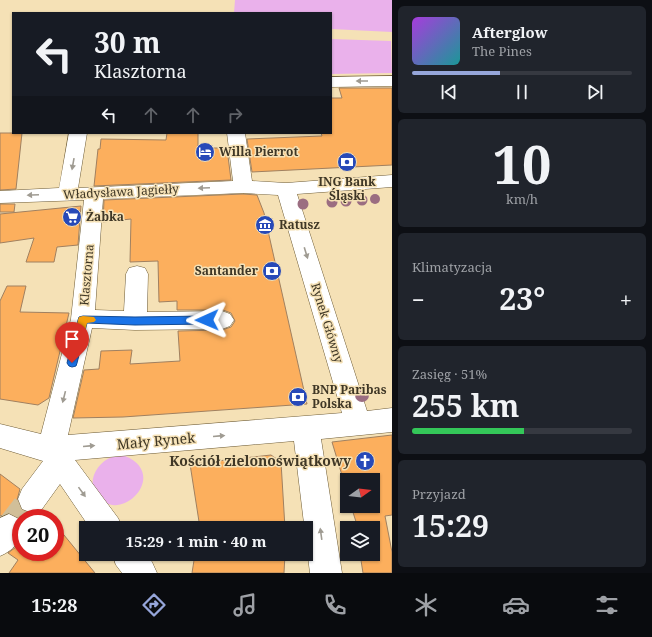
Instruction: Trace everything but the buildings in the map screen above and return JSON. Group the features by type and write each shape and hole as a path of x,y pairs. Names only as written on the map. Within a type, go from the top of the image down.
{"street":[{"path":"332,82 392,81"},
{"path":"67,195 78,134"},
{"path":"236,134 243,187 286,189 392,181"},
{"name":"Władysława Jagiełły","path":"0,197 243,187"},
{"name":"Rynek Główny","path":"286,189 358,424"},
{"name":"Klasztorna","path":"55,456 83,320 94,192"},
{"path":"135,321 137,274"},
{"path":"83,320 222,320"},
{"path":"358,424 392,420"},
{"name":"Mały Rynek","path":"0,436 55,456 306,428 358,424"},
{"path":"306,428 326,573"},
{"path":"32,499 55,456 103,521"},
{"path":"132,561 141,573"}],"shaded area":[{"path":"235,0 392,0 392,32 332,29 332,12 234,12"},
{"path":"332,39 391,41 392,73 332,74"},
{"path":"125,456 138,464 143,474 142,484 137,494 128,501 118,505 107,504 97,496 94,491 93,479 95,473 102,463 107,460 114,457"}],"tunnel":[{"path":"9,529 32,499"}],"slow traffic":[{"path":"77,344 83,320 91,320"}],"place":[{"name":"Willa Pierrot","path":"205,152"},
{"name":"ING Bank Śląski","path":"347,162"},
{"name":"Żabka","path":"72,217"},
{"name":"Ratusz","path":"265,225"},
{"name":"Santander","path":"272,271"},
{"name":"BNP Paribas Polska","path":"298,397"},
{"name":"Kościół zielonoświątkowy","path":"365,461"}],"route":[{"path":"72,363 83,320 207,320"}]}
